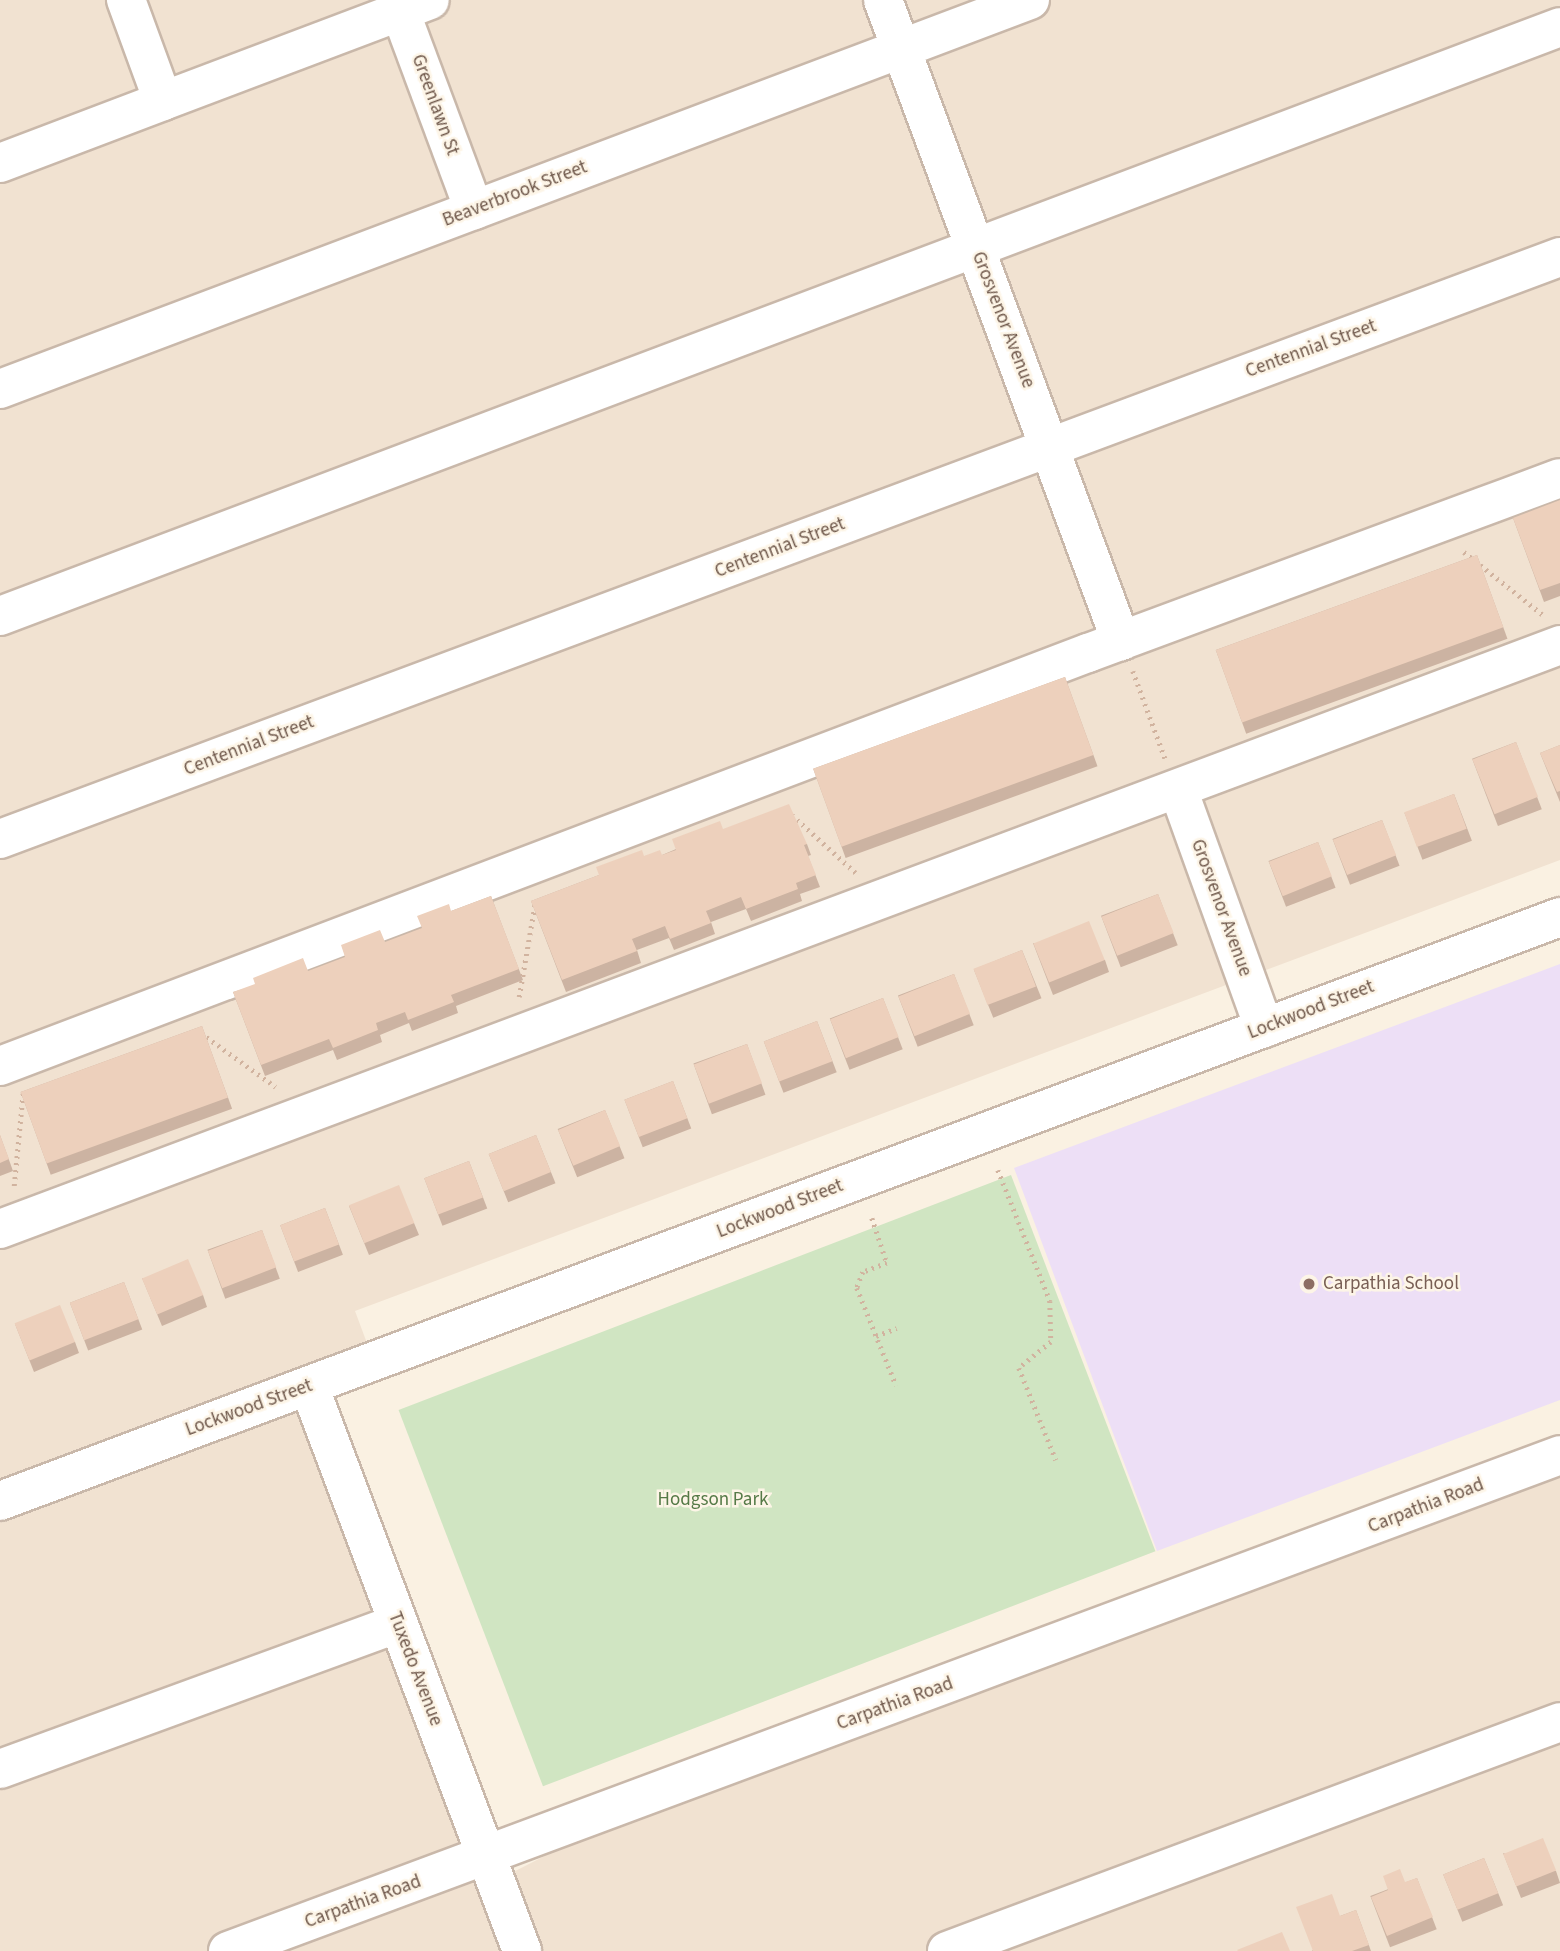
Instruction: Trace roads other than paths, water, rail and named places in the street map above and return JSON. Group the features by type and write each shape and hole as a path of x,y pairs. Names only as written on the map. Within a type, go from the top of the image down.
{"street":[{"path":"125,0 163,100"},
{"name":"Grosvenor Avenue","path":"883,0 1121,641"},
{"name":"Beaverbrook Street","path":"0,389 1030,0"},
{"path":"0,163 409,4"},
{"name":"Greenlawn St","path":"409,4 474,210"},
{"path":"0,616 1560,27"},
{"name":"Centennial Street","path":"0,839 1560,257"},
{"path":"12,1074 1121,641 1560,478"},
{"path":"6,1214 1178,789 1552,630"},
{"name":"Grosvenor Avenue","path":"1178,789 1264,1028"},
{"name":"Lockwood Street","path":"0,1501 1560,917"},
{"name":"Tuxedo Avenue","path":"309,1386 522,1951"},
{"name":"Carpathia Road","path":"228,1951 1560,1455"},
{"path":"0,1769 398,1623"},
{"path":"947,1951 1560,1722"}],"place":[{"name":"Carpathia School","path":"1309,1284"}],"park label":[{"name":"Hodgson Park","path":"713,1500"}]}
